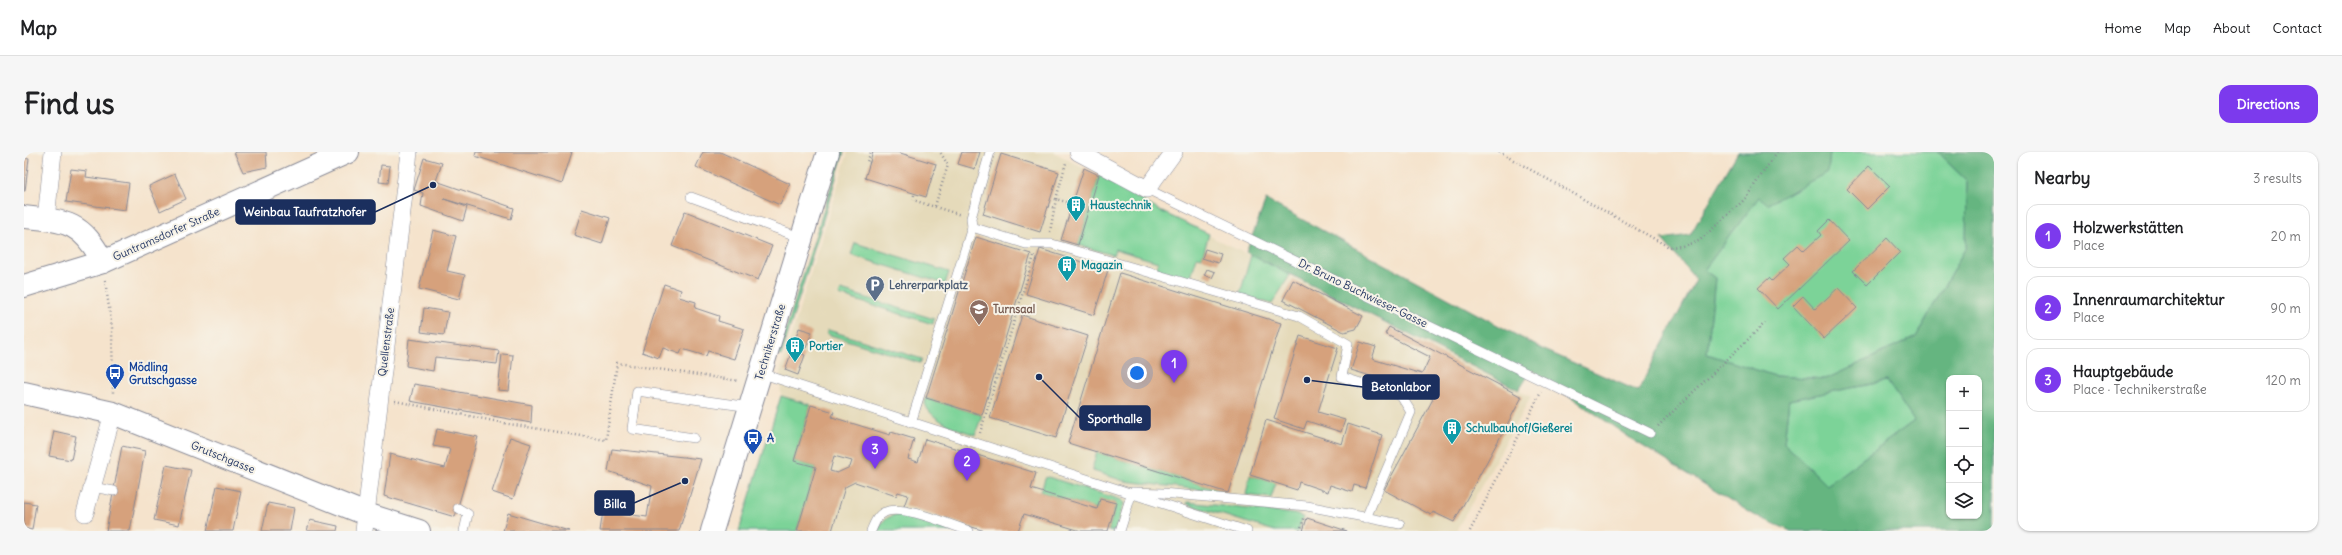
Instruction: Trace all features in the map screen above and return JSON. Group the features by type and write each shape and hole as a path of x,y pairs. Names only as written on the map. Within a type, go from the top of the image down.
{"street":[{"path":"46,219 53,152"},
{"name":"Guntramsdorfer Straße","path":"24,286 103,262 348,152"},
{"name":"Quellenstraße","path":"365,523 408,152"},
{"name":"Technikerstraße","path":"712,531 828,152"},
{"path":"1147,189 1174,152"},
{"name":"Dr. Bruno Buchwieser-Gasse","path":"1081,155 1147,189"},
{"path":"24,216 46,219 74,226 85,234 103,262"},
{"name":"Grutschgasse","path":"24,393 113,413 365,523 419,531"},
{"path":"85,513 113,413"}],"lane":[{"path":"911,422 971,222 990,152"},
{"name":"Dr. Bruno Buchwieser-Gasse","path":"1147,189 1546,381 1650,433"},
{"path":"691,197 802,238"},
{"path":"971,222 1026,244 1052,244 1299,316 1348,344 1342,378 1401,396 1410,412 1366,518"},
{"path":"758,378 911,422 977,445 1132,492 1247,531"},
{"path":"694,438 632,429 637,391 750,407"},
{"path":"92,487 114,491"},
{"path":"1132,492 1162,493 1307,506 1400,524"},
{"path":"1120,531 1132,492"},
{"path":"458,508 468,514 464,531"},
{"path":"871,531 874,521 884,512 899,509 969,531"}],"path":[{"path":"870,163 867,162 871,152"},
{"path":"935,206 948,165 940,152"},
{"path":"1499,152 1670,247 1682,246 1699,241 1745,199 1777,152"},
{"path":"1053,224 1056,199 1081,155"},
{"path":"914,195 913,200 935,206 971,222"},
{"path":"1056,199 1072,204"},
{"path":"1048,206 1055,208"},
{"path":"977,445 1038,244"},
{"path":"103,262 112,328 113,413"},
{"path":"1650,433 1765,324"},
{"path":"380,398 510,424 606,440 617,363 758,378"},
{"path":"1470,531 1546,381"},
{"path":"1300,531 1304,518"}],"shaded area":[{"path":"848,152 1054,152 1160,211 1531,397 1456,531 739,531 781,396 780,372"}],"green space":[{"path":"842,152 844,152 781,356 778,355"},
{"path":"1738,152 1830,152 1828,172 1768,204 1759,197 1704,270 1715,278 1707,354 1775,376 1826,379 1916,337 1966,247 1967,181 1937,152 1994,152 1994,531 1791,531 1754,515 1633,440 1532,370 1519,390 1246,252 1266,200 1542,349 1638,391 1696,280 1662,239 1690,235","holes":["1887,381 1914,421 1827,485 1784,443 1789,400"]},
{"path":"1830,152 1937,152 1967,181 1966,247 1916,337 1826,379 1775,376 1707,354 1715,278 1704,270 1759,197 1828,172"},
{"path":"1099,175 1160,211 1209,234 1202,258 1197,257 1190,279 1157,269 1158,262 1115,249 1113,255 1078,245"},
{"path":"855,243 949,272 945,284 851,255"},
{"path":"1251,255 1290,275 1272,304 1240,294"},
{"path":"841,290 934,319 933,324 839,295"},
{"path":"828,330 922,359 920,363 827,334"},
{"path":"1887,381 1914,421 1827,485 1784,443 1789,400"},
{"path":"781,396 811,405 794,461 816,467 797,531 739,531"},
{"path":"926,398 982,415 975,435 947,424 934,416 925,404"},
{"path":"1097,452 1228,493 1124,481 1093,471 1092,469"},
{"path":"1250,475 1276,483 1271,498 1246,495"},
{"path":"1048,477 1122,500 1124,504 1115,531 1108,531 1116,503 1100,499 1097,509 1041,492 1045,478"},
{"path":"1187,502 1294,514 1303,517 1298,531 1275,531 1187,504"},
{"path":"898,514 953,531 878,531 881,524 885,520"}],"building":[{"path":"234,152 266,152 267,167 243,172"},
{"path":"476,152 572,152 562,184 475,156"},
{"path":"703,152 720,152 790,184 780,205 696,167"},
{"path":"873,152 897,152 936,164 926,197 865,178"},
{"path":"962,152 980,152 975,169 958,164"},
{"path":"1001,154 1059,172 1040,232 983,214"},
{"path":"24,158 29,159 25,191 24,191"},
{"path":"424,158 442,163 436,181 514,208 511,219 444,199 467,207 463,221 421,206 423,193 414,190"},
{"path":"381,165 390,166 388,183 379,182"},
{"path":"1869,166 1890,186 1867,209 1847,189"},
{"name":"Haustechnik","path":"1084,168 1099,175 1078,245 1061,240"},
{"path":"71,169 87,171 86,177 129,183 125,210 66,202"},
{"path":"175,174 186,199 160,211 149,186"},
{"path":"582,209 610,218 602,244 574,235"},
{"path":"685,211 772,246 758,280 672,246"},
{"path":"1829,220 1849,241 1778,309 1758,288 1769,278 1772,281 1790,264 1784,258 1798,245 1804,251 1821,235 1818,231"},
{"path":"433,230 456,236 447,271 465,275 459,299 419,289"},
{"name":"Turnsaal","path":"976,237 1031,254 982,415 926,398"},
{"path":"1887,238 1900,252 1867,285 1853,271"},
{"name":"Magazin","path":"1040,249 1108,270 1094,315 1026,294"},
{"path":"1205,249 1221,254 1218,263 1202,258"},
{"path":"1207,269 1215,272 1212,278 1204,275"},
{"path":"1120,273 1281,323 1228,493 1068,443"},
{"path":"1293,280 1363,316 1356,329 1344,332 1283,300"},
{"path":"664,284 681,290 679,297 696,302 695,308 719,316 718,321 744,329 734,359 708,351 706,356 682,349 680,354 663,348 659,358 642,352"},
{"path":"1838,288 1857,308 1824,339 1793,306 1803,296 1815,309"},
{"path":"424,308 448,312 444,335 421,332"},
{"path":"1022,315 1088,336 1056,438 990,418"},
{"name":"Schulbauhof/Gießerei","path":"1389,327 1522,397 1454,522 1433,512 1431,515 1384,490 1433,399 1417,390 1351,370 1360,342 1376,347 1372,359 1422,374 1430,357 1385,334"},
{"path":"799,328 812,332 806,348 794,344"},
{"path":"1300,336 1338,348 1318,412 1345,420 1341,432 1307,421 1304,429 1274,419"},
{"path":"409,339 499,351 497,364 435,357 433,371 406,366"},
{"name":"Portier","path":"792,351 805,355 798,375 785,370"},
{"path":"502,354 513,355 509,391 498,390"},
{"path":"414,384 532,405 531,423 410,401"},
{"path":"811,405 834,412 832,417 890,435 891,432 914,439 908,459 918,462 925,439 1036,473 1031,489 1097,509 1100,499 1116,503 1108,531 1081,531 1024,514 1018,531 985,531 904,506 908,495 898,492 896,496 855,482 845,487 832,531 797,531 816,467 794,461","holes":["834,456 852,461 850,467 837,473 830,471"]},
{"path":"1266,420 1342,444 1348,424 1382,435 1365,488 1354,485 1352,492 1330,485 1328,492 1299,482 1297,490 1250,475"},
{"path":"437,429 478,437 455,517 384,496 390,454 445,468 450,449 433,446"},
{"path":"54,431 76,436 71,460 49,456"},
{"path":"510,437 531,444 513,499 492,492"},
{"path":"122,446 145,451 130,531 106,531"},
{"path":"612,449 701,459 679,531 600,531 603,511 647,517 652,486 608,471"},
{"path":"166,465 191,470 179,525 154,520"},
{"path":"217,486 241,491 233,531 207,531"},
{"path":"24,502 36,504 32,530 24,528"},
{"path":"268,503 294,508 290,531 262,531"},
{"path":"508,513 569,531 503,531"},
{"path":"1307,518 1347,531 1303,531"},
{"path":"310,520 338,526 337,531 307,531"}],"place":[{"name":"Weinbau Taufratzhofer","path":"433,185"},
{"name":"Haustechnik","path":"1076,222"},
{"name":"Magazin","path":"1067,282"},
{"name":"Lehrerparkplatz","path":"875,302"},
{"name":"Turnsaal","path":"979,326"},
{"name":"Portier","path":"795,363"},
{"name":"Sporthalle","path":"1039,377"},
{"name":"Betonlabor","path":"1307,380"},
{"name":"Holzwerkstätten","path":"1174,383"},
{"name":"Mödling Grutschgasse","path":"115,390"},
{"name":"Schulbauhof/Gießerei","path":"1452,445"},
{"name":"A","path":"753,455"},
{"name":"Hauptgebäude","path":"875,469"},
{"name":"Billa","path":"685,481"},
{"name":"Innenraumarchitektur","path":"967,481"}]}
